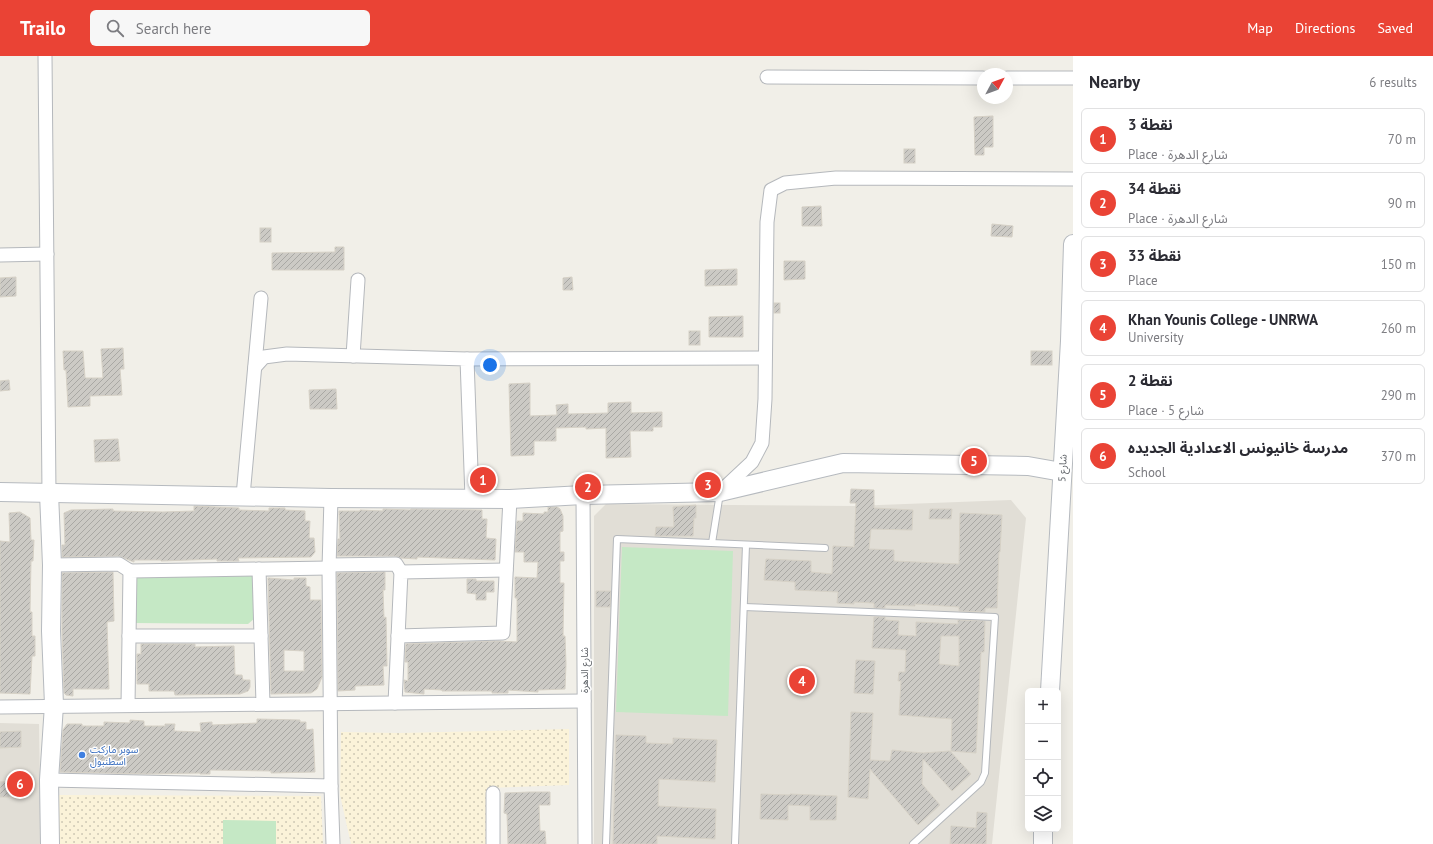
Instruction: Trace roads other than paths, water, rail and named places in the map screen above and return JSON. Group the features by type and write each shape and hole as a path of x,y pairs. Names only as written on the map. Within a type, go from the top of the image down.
{"street":[{"path":"45,56 48,493 52,565 54,705 49,780 50,844"},
{"path":"767,77 977,78"},
{"path":"1013,78 1073,78"},
{"path":"720,492 752,462 762,443 765,399 767,222 771,190 785,183 836,178 1073,179"},
{"name":"شارع 5","path":"1050,688 1068,475 1073,244"},
{"path":"0,255 46,254"},
{"path":"353,356 358,280"},
{"path":"243,496 260,298"},
{"path":"254,367 264,357 287,354 467,359 765,358"},
{"path":"467,359 472,498"},
{"path":"0,492 331,498 510,498 720,492 844,463 1028,466 1068,475"},
{"name":"شارع الدهرة","path":"583,495 585,844"},
{"path":"331,498 329,567 332,844"},
{"path":"398,636 503,633 510,498"},
{"path":"52,565 119,564 130,571 259,569 396,564 401,572 395,703"},
{"path":"259,569 263,704"},
{"path":"401,572 506,570"},
{"path":"128,705 130,571"},
{"path":"129,636 261,636"},
{"path":"0,707 54,705 584,701"},
{"path":"49,780 331,786"},
{"path":"493,793 493,844"},
{"path":"1043,844 1044,832"}],"lane":[{"path":"712,543 720,492"},
{"path":"606,844 617,539 825,548"},
{"path":"735,844 746,545"},
{"path":"744,607 995,617 985,773 981,782 913,844"}],"place":[{"name":"نقطة 2","path":"974,461"},
{"name":"نقطة 3","path":"483,480"},
{"name":"نقطة 33","path":"708,485"},
{"name":"نقطة 34","path":"588,487"},
{"name":"Khan Younis College - UNRWA","path":"802,681"},
{"name":"سوبر ماركت اسطنبول","path":"82,755"},
{"name":"مدرسة خانيونس الاعدادية الجديده","path":"20,784"}]}
